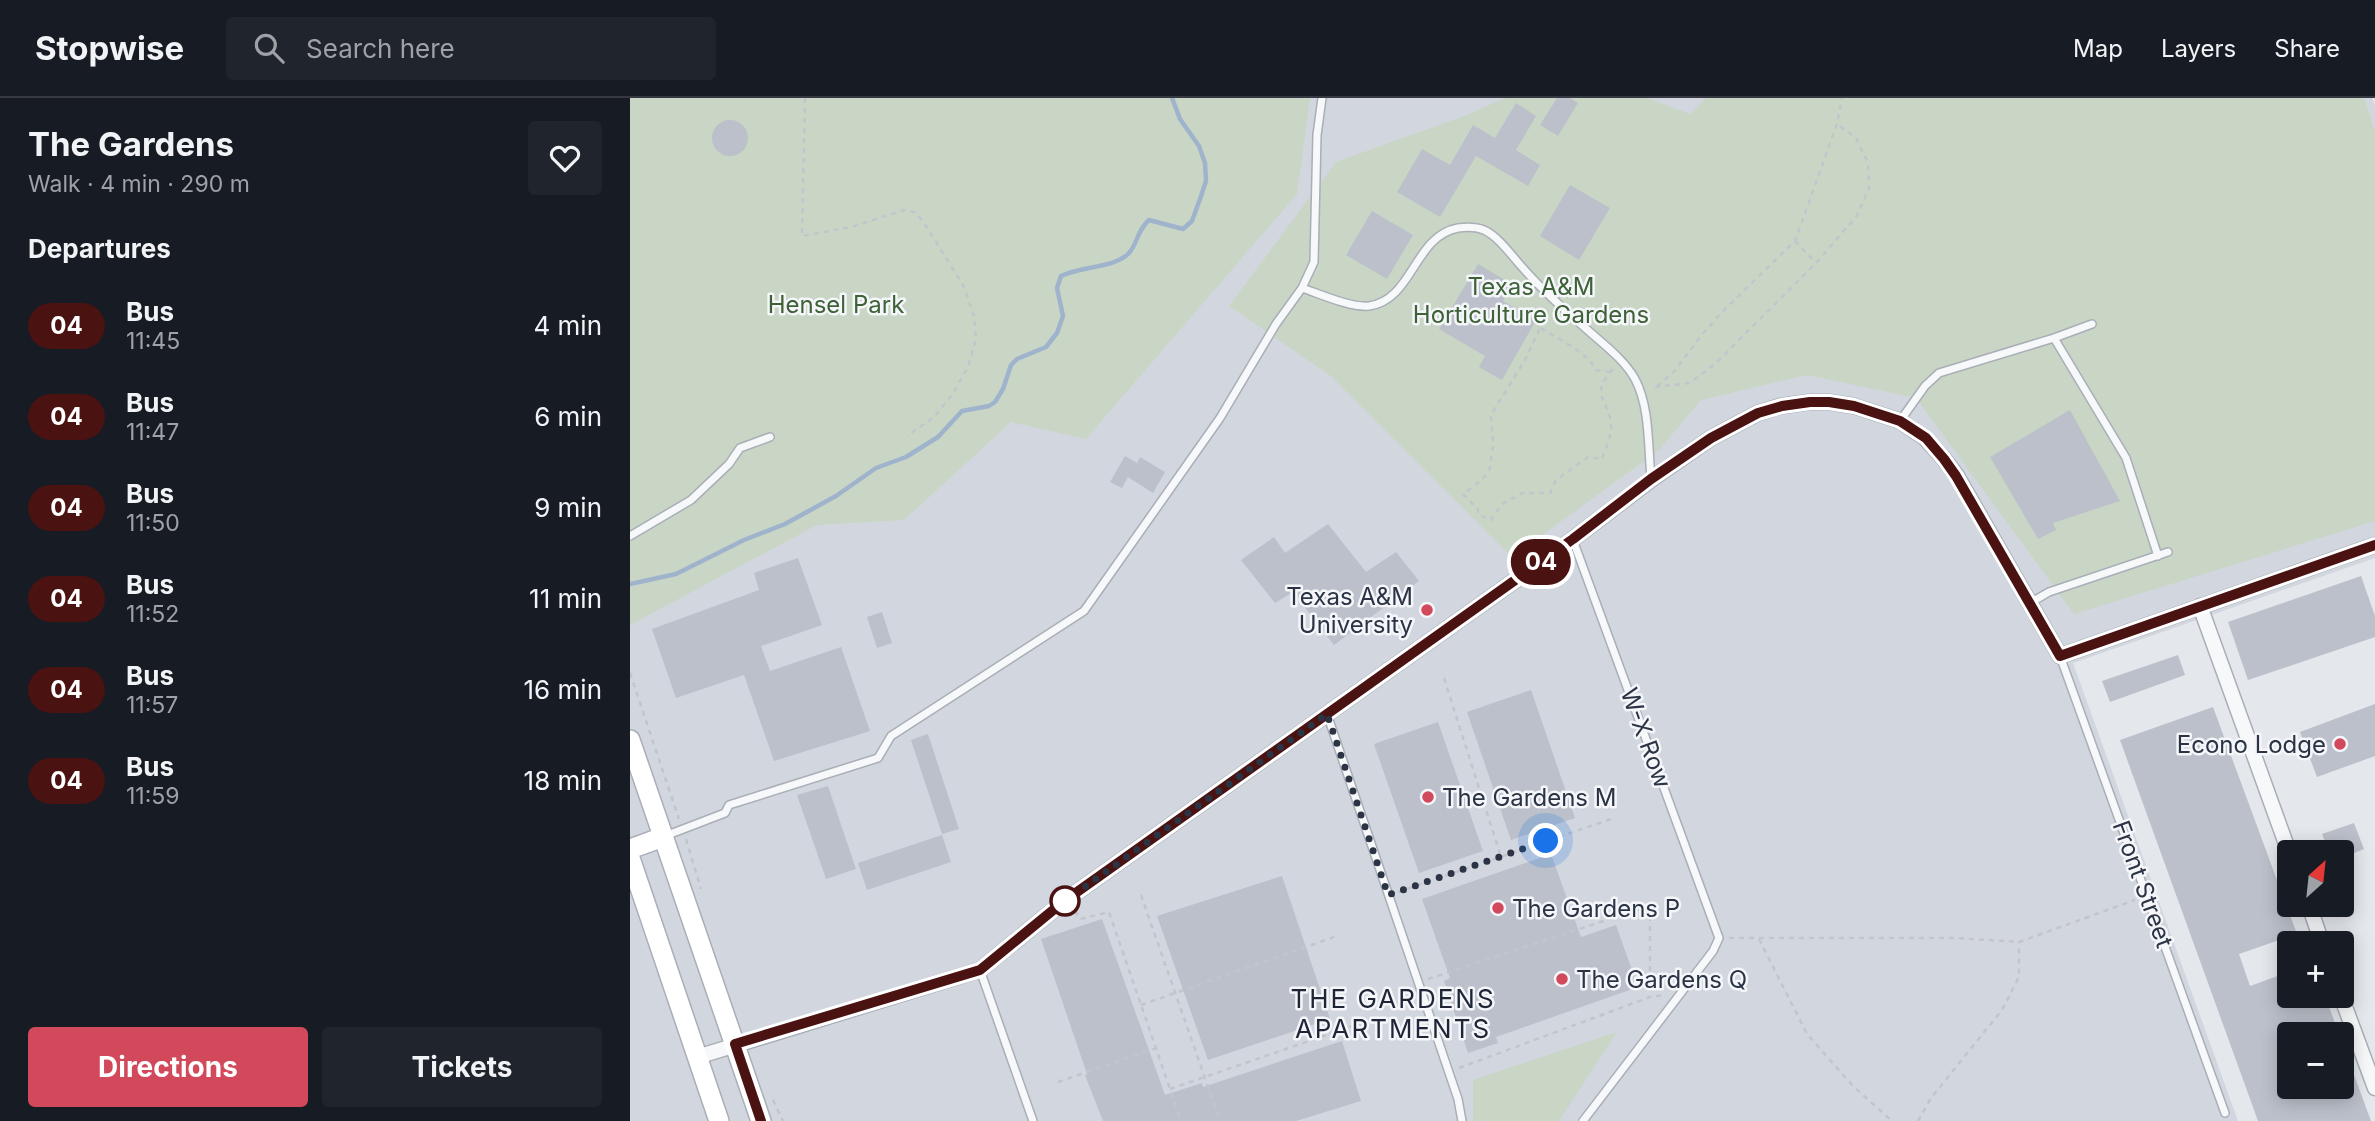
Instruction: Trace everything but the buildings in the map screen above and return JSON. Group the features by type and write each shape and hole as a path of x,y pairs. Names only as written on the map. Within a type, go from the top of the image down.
{"main road":[{"path":"630,740 761,1121"},
{"path":"630,849 663,837"},
{"path":"630,858 719,1121"}],"street":[{"path":"697,1057 980,970 1067,900 1573,539 1651,479 1739,422 1782,406 1829,402 1864,409 1900,421 1926,438 1956,476 2060,656 2375,545"},
{"path":"2200,606 2286,840"},
{"path":"2346,1008 2375,1088"}],"lane":[{"path":"663,837 725,813 729,805 878,758 891,736 1084,611 1220,418 1276,324 1302,288 1314,262 1317,135 1322,98"},
{"path":"1302,288 1367,306 1388,300 1404,282 1434,238 1447,231 1470,227 1483,230 1495,238 1552,298 1620,360 1634,377 1642,395 1651,479"},
{"path":"1900,421 1925,386 1939,373 2092,324"},
{"path":"2054,338 2126,458 2158,556"},
{"path":"630,536 691,499 729,464 740,448 770,437"},
{"name":"W-X Row","path":"1573,539 1719,938"},
{"path":"2029,603 2049,592 2168,552"},
{"name":"Front Street","path":"2060,656 2225,1113"},
{"path":"1327,714 1448,1072 1462,1121"},
{"path":"1583,1121 1713,951 1719,938"},
{"path":"980,970 1033,1121"}],"path":[{"path":"805,98 802,236 851,227 904,210 914,212 923,221 963,285 974,316 976,339 968,366 952,395 934,417 907,436"},
{"path":"1642,395 1673,373 1722,312 1795,242 1837,124 1842,98"},
{"path":"1655,387 1690,383 1715,365 1816,263 1856,217 1869,189 1868,163 1856,138 1837,124"},
{"path":"1795,242 1816,263"},
{"path":"1552,298 1525,360 1491,415 1493,444 1490,468 1482,480 1463,494 1478,509 1478,514 1491,520 1502,504 1522,493 1550,493 1556,480 1588,457 1602,459 1611,426 1601,393 1602,381 1620,360"},
{"path":"1541,328 1581,352 1593,363 1595,370 1610,372"},
{"path":"630,673 678,814"},
{"path":"1444,678 1501,857"},
{"path":"1388,895 1614,818"},
{"path":"1141,895 1220,1121"},
{"path":"1719,938 1955,938 2019,942 2147,896"},
{"path":"1067,900 1080,919 1109,912 1181,1121"},
{"path":"1418,982 1646,907"},
{"path":"1650,916 1650,997"},
{"path":"1141,1005 1337,936"},
{"path":"1759,939 1807,1034 1854,1087 1892,1121"},
{"path":"1917,1121 1931,1098 2002,1010 2019,977 2019,942"},
{"path":"1448,1072 1650,997 1681,993"},
{"path":"1170,1089 1364,1022"},
{"path":"1058,1082 1156,1048"}],"shaded area":[{"name":"Texas A&M University","path":"630,98 2372,98 2375,106 2375,558 2073,663 2238,1121 630,1121"}],"green space":[{"name":"Hensel Park","path":"630,98 1310,98 1297,194 1086,439 1011,422 904,520 817,525 630,625"},
{"name":"Texas A&M Horticulture Gardens","path":"1505,98 1647,98 1690,114 1706,98 2364,98 2375,131 2375,521 2074,614 1916,398 1807,375 1701,400 1659,450 1512,557 1331,376 1229,306 1336,162 1467,115"},
{"path":"1617,1032 1559,1121 1473,1121 1473,1080"}],"waterway":[{"path":"630,584 676,574 744,540 785,524 836,496 876,468 906,457 938,437 962,411 989,406 995,402 1003,389 1011,365 1017,359 1046,347 1057,333 1063,316 1057,288 1061,276 1123,258 1132,249 1149,220 1183,229 1192,221 1206,181 1205,163 1199,146 1180,119 1172,98"}],"bus line":[{"name":"04","path":"761,1121 735,1044 980,970 1063,902 1573,539 1651,479 1711,438 1758,413 1782,406 1829,402 1854,406 1900,421 1926,438 1956,476 2060,656 2375,545"}],"place":[{"name":"Texas A&M University","path":"1427,610"},
{"name":"Econo Lodge","path":"2340,744"},
{"name":"The Gardens M","path":"1428,797"},
{"name":"The Gardens P","path":"1498,908"},
{"name":"The Gardens Q","path":"1562,979"}],"district":[{"name":"THE GARDENS APARTMENTS","path":"1393,1013"}],"route":[{"path":"1065,901 1327,714 1388,895 1546,841"}]}
